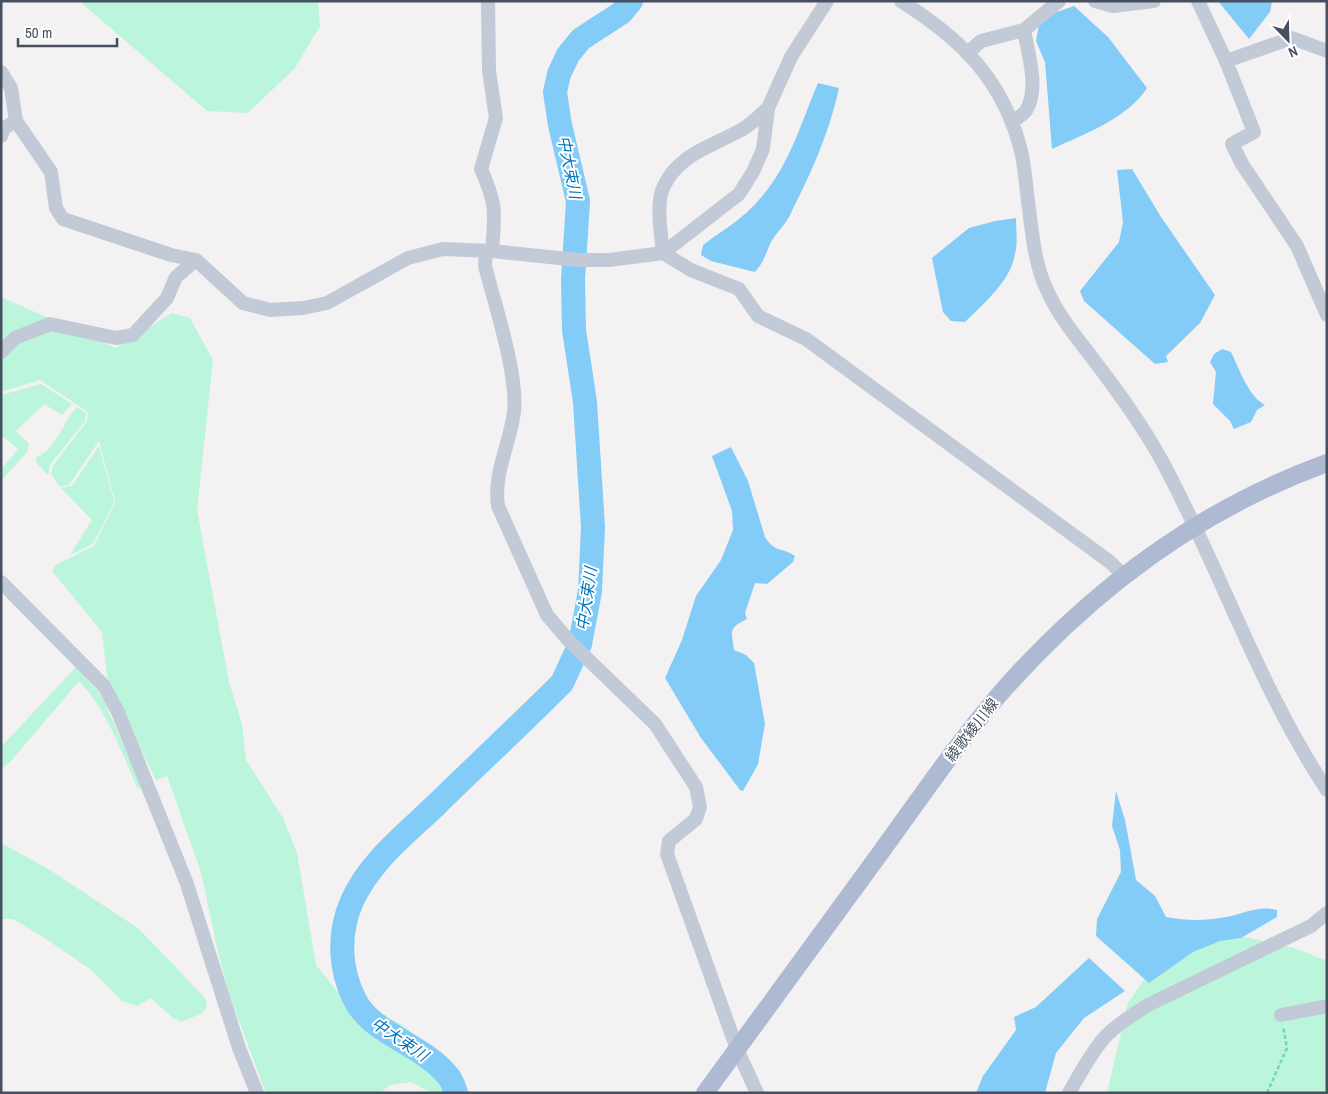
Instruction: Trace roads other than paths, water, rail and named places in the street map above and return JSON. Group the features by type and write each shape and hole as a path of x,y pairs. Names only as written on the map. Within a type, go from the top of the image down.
{"main road":[{"name":"綾歌綾川線","path":"704,1093 952,755 997,697 1048,641 1123,575 1196,525 1271,487 1327,463"}],"street":[{"path":"488,1 490,71 496,118 481,169 493,196 495,209 485,266 513,380 514,412 496,491 498,506 547,615 570,642 655,724 696,787 700,807 696,819 669,841 667,854 737,1049 757,1093"},
{"path":"1,72 11,88 16,120 52,172 56,208 63,219 171,255 196,260 243,304 270,310 303,308 327,302 408,258 444,249 489,251 578,260 610,260 663,253 739,194 753,172 764,149 768,108 792,57 827,1"},
{"path":"901,1 940,26 969,52 989,77 1012,122 1022,158 1038,266 1046,288 1066,325 1131,410 1161,459 1196,525 1280,708 1327,790"},
{"path":"969,52 981,41 1024,30 1059,1"},
{"path":"1095,1 1113,6 1154,1"},
{"path":"1198,1 1226,61 1254,132 1232,144 1242,164 1296,246 1327,315"},
{"path":"1012,122 1027,110 1031,96 1032,75 1024,30"},
{"path":"1226,61 1292,38 1327,51"},
{"path":"663,253 660,220 662,189 678,164 695,152 743,129 768,108"},
{"path":"1,136 4,128 16,120"},
{"path":"663,253 692,270 739,289 758,316 806,339 1080,539 1110,562 1123,575"},
{"path":"1,352 15,338 50,324 116,338 133,335 167,298 176,276 196,260"},
{"path":"1,582 104,686 118,712 188,884 240,1048 257,1093"},
{"path":"1069,1093 1090,1056 1106,1036 1131,1016 1148,1005 1311,926 1327,914"},
{"path":"1281,1015 1327,1006"}],"water":[{"path":"1218,1 1272,1 1270,12 1249,39"},
{"path":"1074,6 1108,37 1147,88 1128,109 1117,117 1052,149 1045,62 1036,41 1039,25 1051,14"},
{"path":"818,83 839,88 830,123 812,170 797,201 787,220 771,242 761,264 755,272 711,261 701,255 703,245 736,222 760,199 772,184 790,152"},
{"path":"1132,169 1161,217 1215,295 1200,323 1166,356 1168,362 1155,364 1084,301 1080,291 1119,242 1123,222 1117,170"},
{"path":"1016,218 1016,250 1008,274 996,291 965,322 951,321 943,312 932,258 969,228"},
{"path":"1222,349 1231,352 1249,388 1259,401 1265,405 1257,410 1251,422 1234,429 1230,421 1213,404 1216,372 1210,362 1214,354"},
{"path":"731,447 748,481 765,537 775,548 795,556 793,562 767,584 755,583 745,613 747,619 736,625 732,631 734,650 746,655 754,663 765,724 758,764 743,791 740,790 701,738 665,678 682,640 696,596 721,560 733,530 732,511 712,456"},
{"path":"1116,791 1125,820 1136,880 1155,896 1166,917 1189,920 1211,919 1270,909 1277,910 1277,917 1241,938 1220,941 1193,952 1149,983 1096,936 1097,919 1121,872 1120,850 1112,826"},
{"path":"1089,958 1125,991 1084,1018 1056,1053 1045,1093 976,1093 983,1076 1016,1030 1014,1017 1036,1007"}],"waterway":[{"name":"中大束川","path":"456,1093 451,1080 438,1065 373,1022 363,1012 350,988 343,963 344,926 352,901 368,873 401,838 562,683 580,644 590,591 593,527 585,402 574,330 573,280 578,201 560,125 555,92 559,74 568,55 581,39 621,13 631,1"}]}
